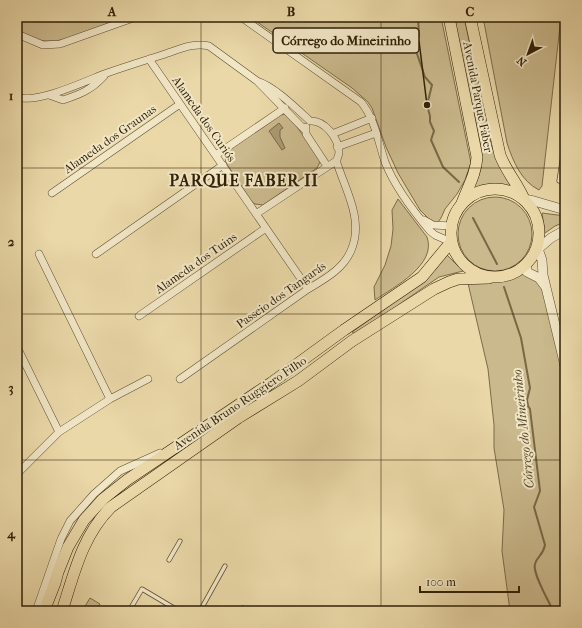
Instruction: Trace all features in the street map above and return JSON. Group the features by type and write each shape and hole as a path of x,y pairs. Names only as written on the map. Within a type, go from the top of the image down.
{"main road":[{"name":"Avenida Parque Faber","path":"449,17 477,157 474,177 461,204"},
{"name":"Avenida Parque Faber","path":"470,17 500,155 524,199"},
{"path":"488,189 503,189 511,191 524,199 532,208 538,220 540,234 538,249 526,265 516,272 508,275 489,278 467,266 459,258 452,242 451,226 455,214 461,204 473,194 488,189"},
{"name":"Avenida Bruno Ruggiero Filho","path":"44,611 68,547 77,530 92,510 103,499 127,480 180,443 271,383 344,330 422,277 452,242"},
{"name":"Avenida Bruno Ruggiero Filho","path":"62,611 77,562 87,540 97,523 111,507 238,418 298,381 352,340 434,289 458,279 489,278"},
{"path":"344,330 352,340"},
{"path":"55,583 70,588"}],"street":[{"path":"17,34 43,45 60,44 136,17"},
{"path":"241,17 361,102 372,118 386,163 393,178 435,235 452,242"},
{"path":"17,97 27,99 49,95 149,59 197,44 203,44 210,46 257,81 285,108 305,130 306,134 327,166"},
{"name":"Alameda dos Curiós","path":"149,59 308,290"},
{"path":"49,95 63,100 83,94 96,84 105,74"},
{"path":"257,81 263,82 310,121 321,123 330,130 338,147 376,133"},
{"name":"Alameda dos Graunas","path":"52,193 180,104"},
{"path":"216,155 285,108"},
{"path":"332,134 372,118"},
{"path":"305,130 310,121"},
{"name":"Passeio dos Tangarás","path":"180,379 326,278 341,265 351,250 356,234 356,223 353,208 336,161 339,152 338,147"},
{"path":"256,214 336,161"},
{"path":"96,254 223,165"},
{"path":"524,199 565,210"},
{"path":"421,218 433,225 451,226"},
{"name":"Alameda dos Tuins","path":"139,316 266,228"},
{"path":"565,230 551,238 538,249 542,260 547,289 565,366"},
{"path":"38,254 110,399"},
{"path":"526,265 527,272 539,278 547,289"},
{"path":"17,347 59,432"},
{"path":"17,474 59,432 110,399 148,379"},
{"name":"Avenida Bruno Ruggiero Filho","path":"36,611 61,539 70,521 94,494 120,471 180,443"}],"lane":[{"path":"565,142 559,181 565,182"},
{"path":"169,560 180,541"},
{"path":"200,611 225,566"},
{"path":"129,611 142,590 179,611"},
{"path":"241,611 243,608 247,611"}],"shaded area":[{"path":"17,17 123,17 95,29 64,39 42,41 27,36 17,30"},
{"path":"250,17 441,17 471,163 465,180 438,222 429,219 420,210 398,173 386,147 372,108 368,102 352,88"},
{"path":"454,17 464,17 491,144 499,165 512,186 511,188 492,184 482,185 473,189 481,169 481,148"},
{"path":"483,17 561,17 542,186 539,190 527,181 518,170 507,143"},
{"path":"286,114 321,160 317,168 263,205 255,204 252,202 226,163 225,157 229,150 280,115"},
{"path":"279,123 283,128 280,130 280,137 285,148 282,150 269,131"},
{"path":"495,197 509,200 521,208 529,220 532,234 529,248 521,260 509,268 495,271 481,268 469,260 461,248 458,234 461,220 469,208 481,200"},
{"path":"398,199 427,237 428,247 426,257 412,274 375,300 374,287 385,265 391,246 393,229 392,210"},
{"path":"542,213 565,216 565,222 555,226 545,233"},
{"path":"446,254 463,271 439,277 356,334 352,332 426,279 435,270"},
{"path":"526,265 539,278 565,366 565,611 510,611 502,551 504,510 494,448 494,425 488,369 467,279 491,278 505,275 512,273"},
{"path":"90,598 100,604 96,611 82,611"}],"waterway":[{"name":"Córrego do Mineirinho","path":"418,17 419,36 415,48 425,77 432,85 427,105 430,122 434,131 431,140 443,167 459,182"},
{"name":"Córrego do Mineirinho","path":"473,218 497,264"},
{"name":"Córrego do Mineirinho","path":"504,287 521,338 530,388 527,400 530,409 540,491 534,507 545,545 536,561 535,568 538,580 553,611"}],"place":[{"name":"Córrego do Mineirinho","path":"427,105"}],"district":[{"name":"PARQUE FABER II","path":"244,180"}]}
